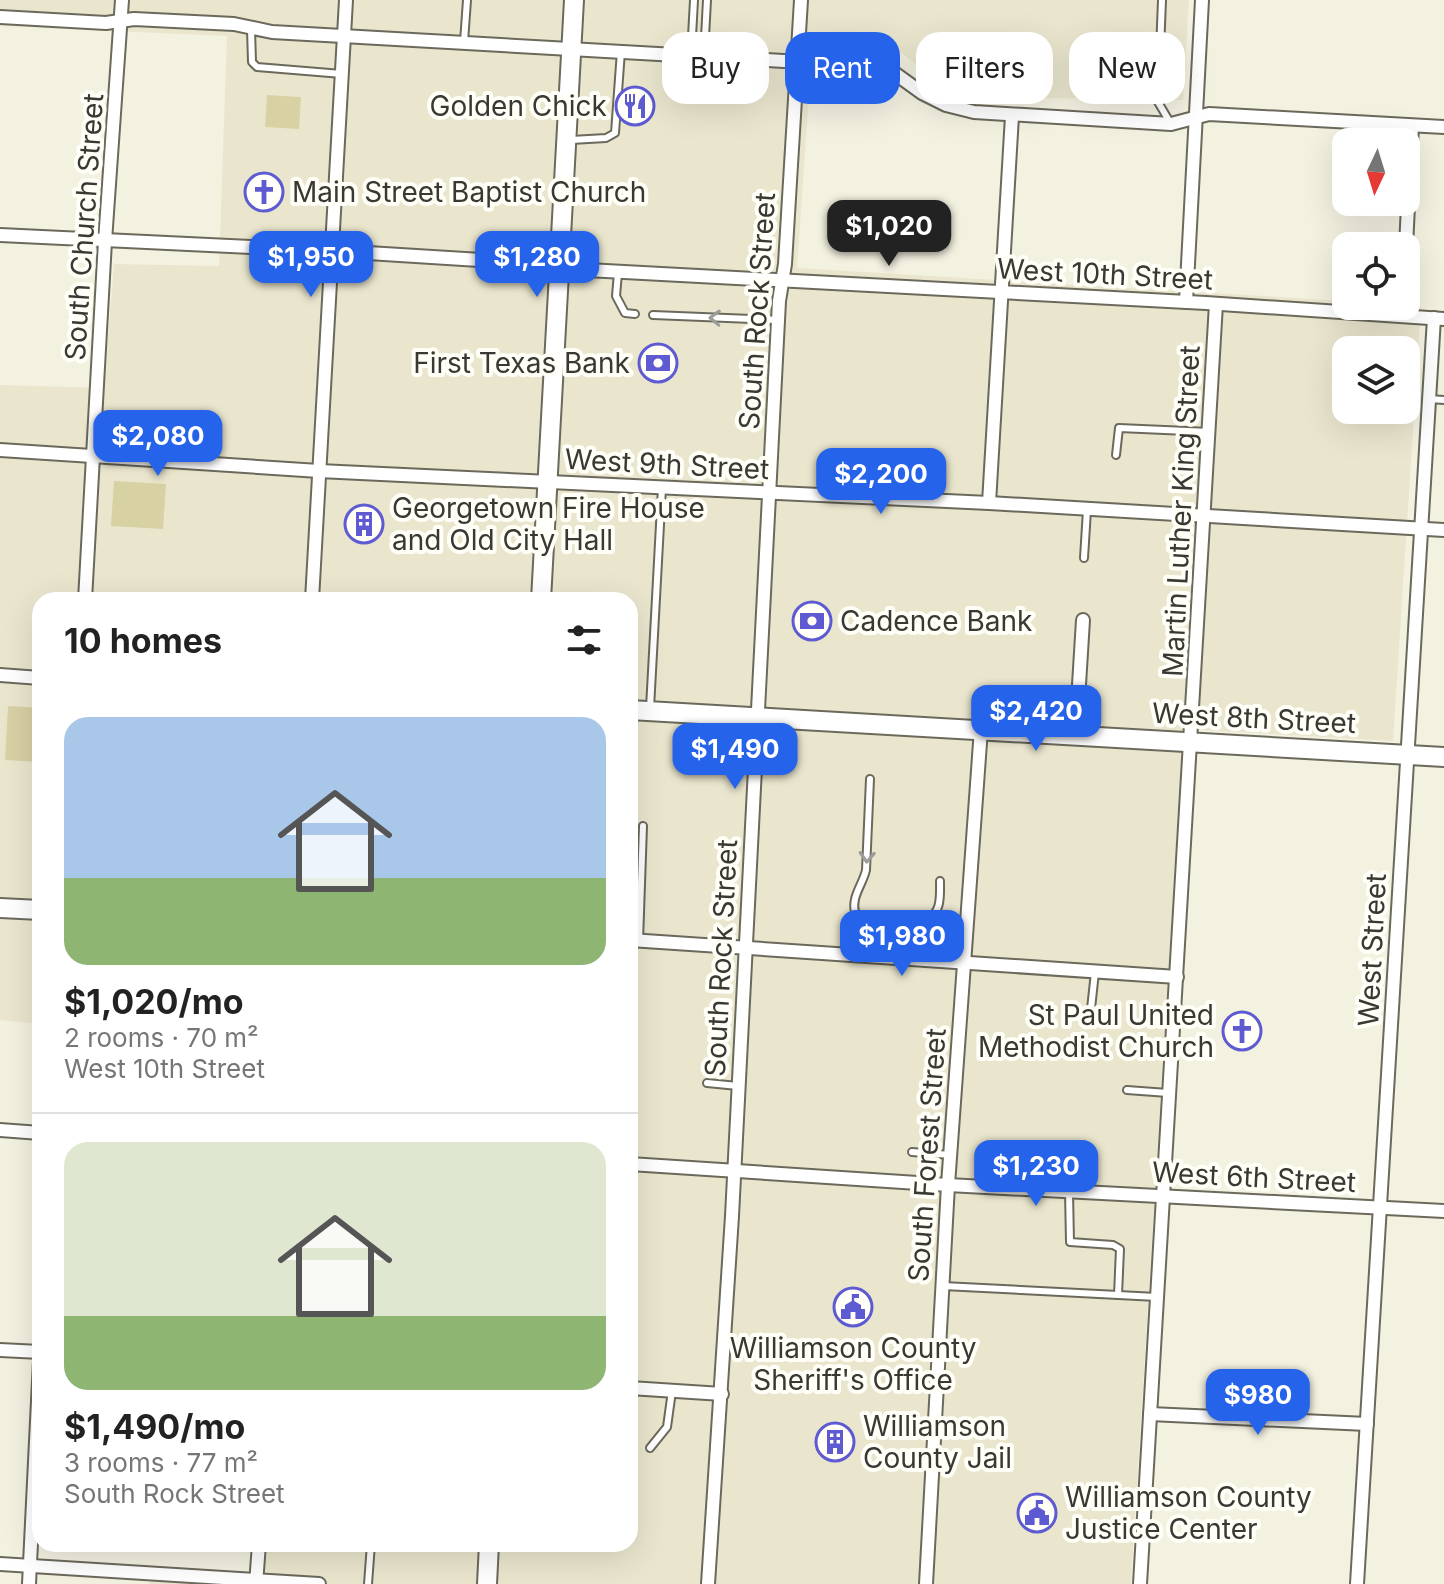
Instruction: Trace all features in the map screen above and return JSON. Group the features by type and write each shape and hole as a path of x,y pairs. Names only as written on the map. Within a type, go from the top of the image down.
{"street":[{"name":"South Church Street","path":"86,592 122,0"},
{"path":"312,592 346,0"},
{"path":"541,592 574,0"},
{"name":"South Rock Street","path":"799,32 801,0"},
{"path":"1186,302 1202,0"},
{"path":"0,17 251,26 272,32 662,53"},
{"path":"900,77 946,105 1012,116 1171,124 1209,114 1444,127"},
{"name":"South Rock Street","path":"708,1584 722,1394 778,320 794,104"},
{"path":"989,503 1012,116"},
{"path":"1407,232 1412,126"},
{"name":"West 10th Street","path":"0,235 332,251 618,272 1332,308"},
{"name":"Martin Luther King Street","path":"1140,1584 1206,515 1216,304"},
{"name":"West Street","path":"1357,1584 1429,399 1439,319"},
{"name":"West 9th Street","path":"0,450 319,471 989,503 1444,530"},
{"path":"1077,717 1083,620"},
{"path":"0,675 32,677"},
{"name":"West 8th Street","path":"638,710 1444,757"},
{"name":"South Forest Street","path":"926,1584 948,1185 981,729"},
{"path":"0,908 32,910"},
{"path":"638,940 964,965 1177,977"},
{"path":"0,1130 32,1132"},
{"name":"West 6th Street","path":"638,1165 1069,1192 1444,1211"},
{"path":"0,1350 32,1352"},
{"path":"638,1389 722,1394"},
{"path":"1150,1414 1367,1424"},
{"path":"29,1584 32,1525"},
{"path":"256,1582 258,1552"},
{"path":"487,1584 489,1552"},
{"path":"0,1564 319,1584"}],"lane":[{"path":"464,42 467,0"},
{"path":"694,0 696,32"},
{"path":"702,32 707,0"},
{"path":"1162,0 1158,102 1171,124"},
{"path":"251,26 252,62 257,67 342,74"},
{"path":"567,140 606,138 615,133 621,51"},
{"path":"618,272 616,296 625,313 635,314"},
{"path":"653,315 778,320"},
{"path":"1429,399 1444,400"},
{"path":"1116,455 1119,428 1210,432"},
{"path":"650,711 662,488"},
{"path":"1084,558 1087,509"},
{"path":"870,779 866,870 864,882 854,899 855,912 861,917 926,921 939,906 940,881"},
{"path":"638,889 643,826"},
{"path":"1090,1018 1095,972"},
{"path":"707,1083 738,1086"},
{"path":"1127,1090 1170,1093"},
{"path":"912,1152 951,1155"},
{"path":"1069,1192 1070,1242 1113,1245 1120,1249 1118,1295"},
{"path":"943,1286 1157,1297"},
{"path":"650,1448 667,1427 672,1391"},
{"path":"368,1584 370,1552"}],"shaded area":[{"path":"0,0 1189,0 1185,67 1185,32 1069,32 1069,99 1053,98 1053,32 916,32 916,65 900,53 900,32 785,32 785,104 808,104 797,268 1332,300 1332,320 1420,320 1421,306 1419,336 1332,336 1332,424 1413,424 1393,741 1183,729 1131,1584 149,1584 150,1570 261,1576 263,1552 638,1552 638,592 32,592 32,1023 0,1020 0,385 104,388 114,264 219,266 227,36 0,26"},
{"path":"267,95 301,97 299,129 265,127"},
{"path":"114,481 166,484 163,529 111,526"},
{"path":"8,706 32,708 32,762 5,760"}],"place":[{"name":"Golden Chick","path":"635,106"},
{"name":"Main Street Baptist Church","path":"264,192"},
{"name":"First Texas Bank","path":"658,363"},
{"name":"Georgetown Fire House and Old City Hall","path":"364,524"},
{"name":"Cadence Bank","path":"812,621"},
{"name":"St Paul United Methodist Church","path":"1242,1031"},
{"name":"Williamson County Sheriff's Office","path":"853,1307"},
{"name":"Williamson County Jail","path":"835,1442"},
{"name":"Williamson County Justice Center","path":"1037,1513"}]}
